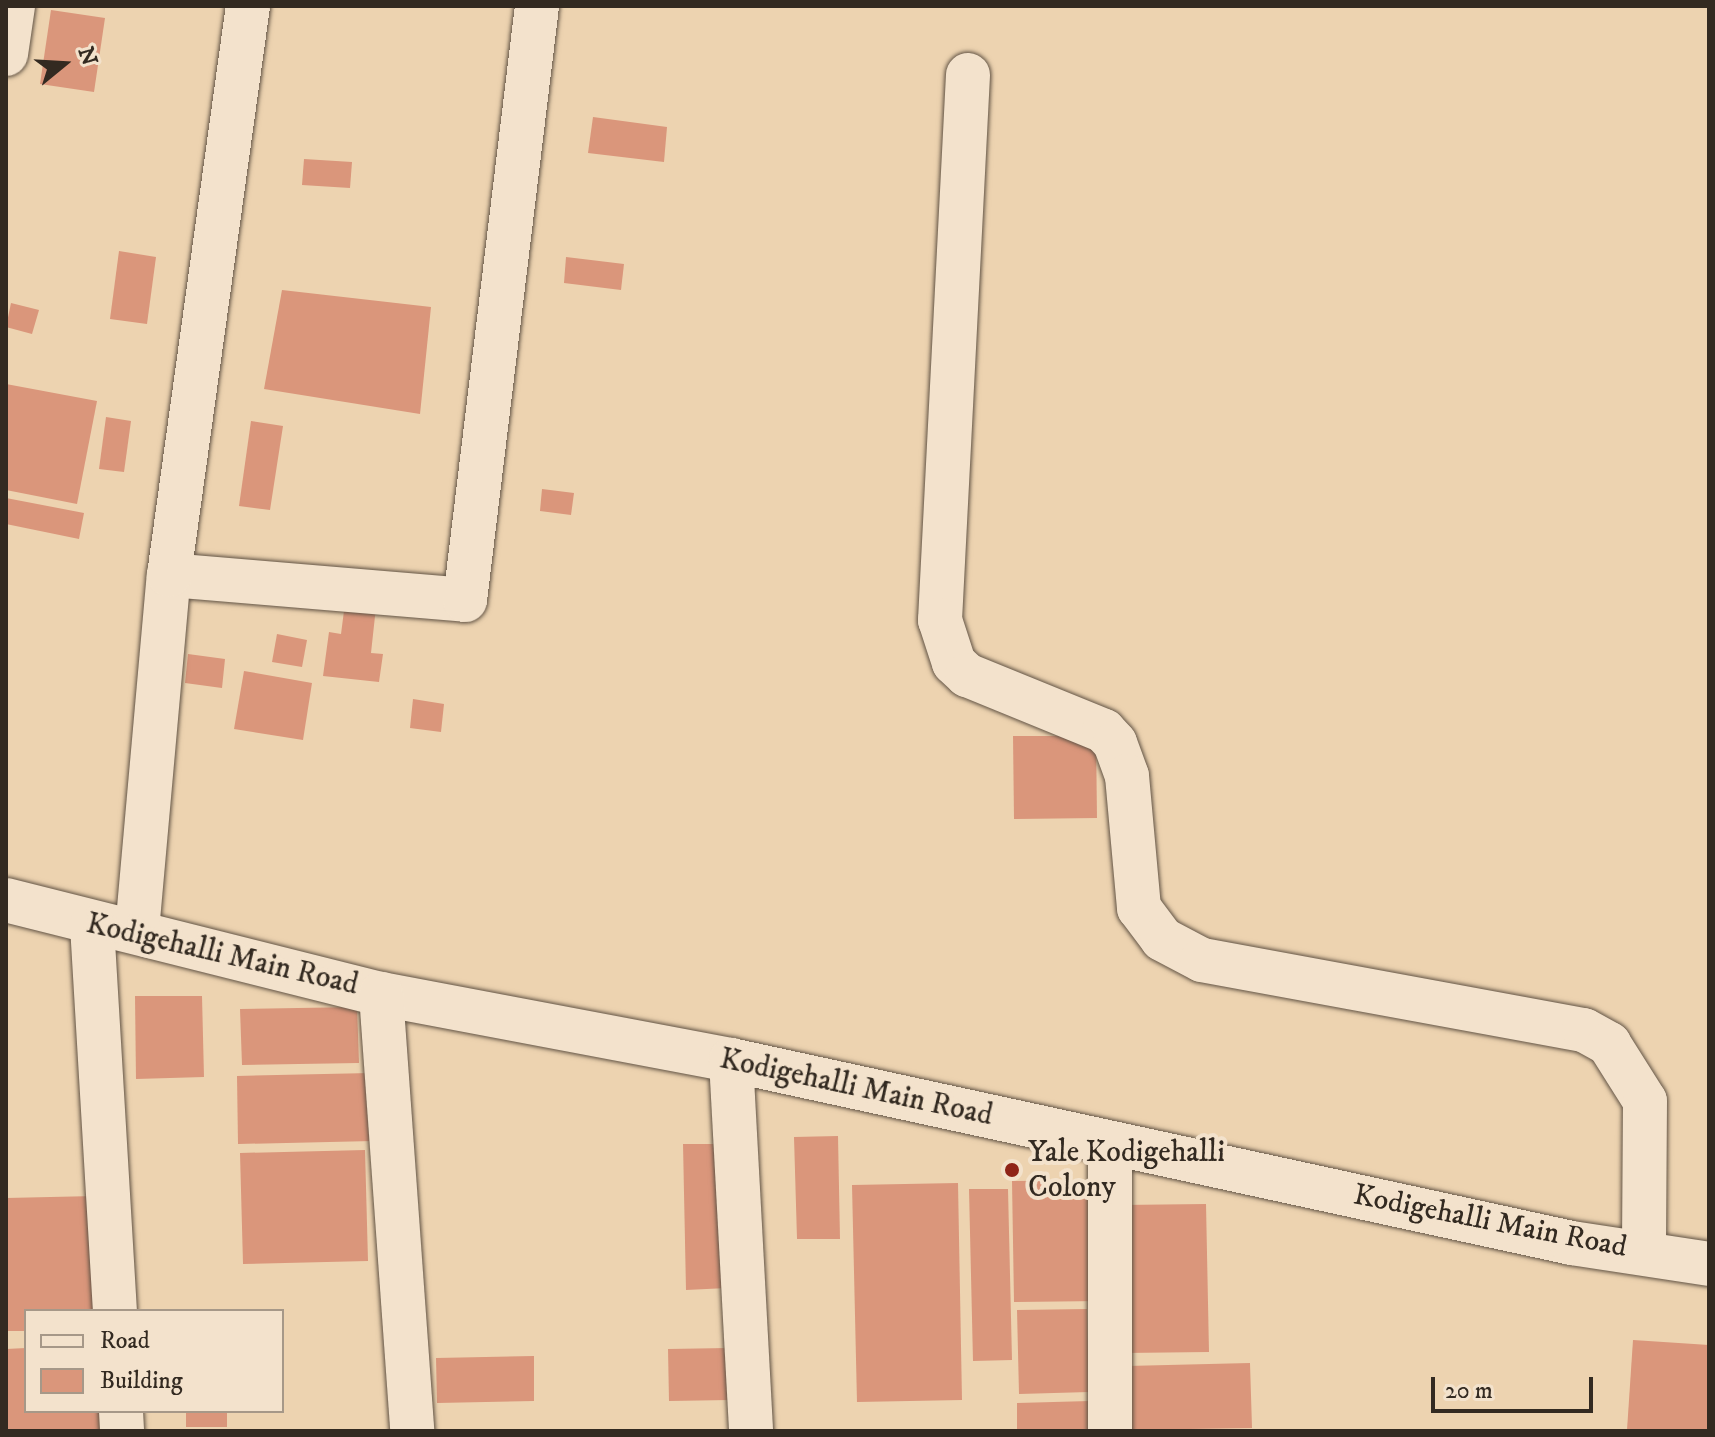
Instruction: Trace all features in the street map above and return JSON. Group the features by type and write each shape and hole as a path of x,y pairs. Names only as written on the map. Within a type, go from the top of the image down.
{"street":[{"path":"6,54 13,6"},
{"path":"137,931 169,575 248,6"},
{"path":"169,575 465,600 537,6"},
{"path":"968,75 940,620 954,663 967,675 1104,731 1115,743 1127,776 1139,908 1171,944 1202,960 1584,1030 1609,1044 1645,1101 1644,1251"},
{"name":"Kodigehalli Main Road","path":"6,900 92,925 137,931 381,994 731,1060 1572,1243 1644,1251 1709,1264"},
{"path":"92,925 115,1309"},
{"path":"381,994 412,1431"},
{"path":"731,1060 751,1431"},
{"path":"1110,1144 1110,1431"}],"building":[{"path":"51,10 105,18 94,92 40,84"},
{"path":"593,117 667,127 664,162 588,153"},
{"path":"304,159 352,162 350,188 302,185"},
{"path":"119,251 156,257 147,324 110,319"},
{"path":"566,257 624,264 621,290 564,283"},
{"path":"282,290 431,307 420,414 264,389"},
{"path":"11,303 39,310 32,334 6,327"},
{"path":"6,384 97,401 77,504 6,490"},
{"path":"106,417 131,421 124,472 99,469"},
{"path":"251,421 283,426 270,510 239,506"},
{"path":"542,489 574,493 571,515 540,511"},
{"path":"6,498 84,513 79,539 6,524"},
{"path":"345,603 376,607 371,653 383,654 379,682 323,676 329,632 341,634"},
{"path":"277,634 307,640 302,667 272,662"},
{"path":"188,654 225,659 222,688 185,683"},
{"path":"244,671 312,683 303,740 234,729"},
{"path":"413,699 444,704 441,732 410,728"},
{"path":"1013,736 1096,736 1097,818 1014,819"},
{"path":"135,996 202,996 204,1077 136,1079"},
{"path":"357,1007 359,1063 242,1065 240,1009"},
{"path":"371,1073 373,1141 238,1144 237,1076"},
{"path":"838,1136 840,1239 797,1239 794,1137"},
{"path":"683,1144 724,1144 727,1288 686,1290"},
{"path":"365,1150 368,1261 243,1264 240,1153"},
{"path":"1099,1180 1101,1301 1014,1302 1012,1181"},
{"path":"958,1183 962,1400 857,1402 852,1185"},
{"path":"969,1189 1008,1189 1012,1360 973,1361"},
{"path":"95,1196 98,1309 24,1309 24,1331 6,1331 6,1198"},
{"path":"1206,1204 1209,1352 1124,1353 1120,1205"},
{"path":"1087,1309 1089,1392 1019,1394 1017,1310"},
{"path":"1633,1340 1709,1345 1708,1431 1627,1430"},
{"path":"24,1348 24,1413 102,1413 105,1431 6,1431 6,1349"},
{"path":"727,1348 729,1400 669,1401 668,1349"},
{"path":"534,1356 534,1401 437,1403 436,1358"},
{"path":"1250,1363 1252,1428 1128,1430 1127,1366"},
{"path":"1090,1401 1090,1431 1017,1431 1017,1403"},
{"path":"186,1413 227,1413 227,1427 186,1427"}],"place":[{"name":"Yale Kodigehalli Colony","path":"1012,1170"}]}
